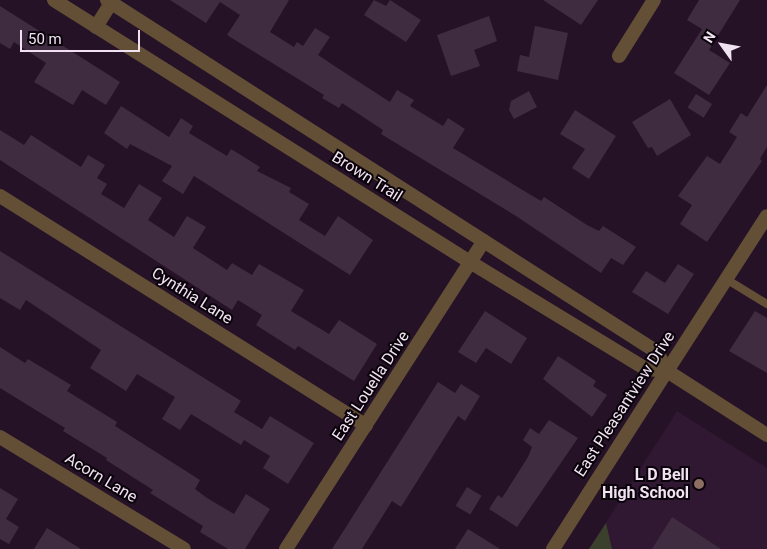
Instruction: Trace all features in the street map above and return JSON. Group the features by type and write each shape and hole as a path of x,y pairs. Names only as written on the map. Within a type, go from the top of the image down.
{"street":[{"name":"Brown Trail","path":"54,0 470,262 646,369 667,371 767,435"},
{"path":"619,56 654,0"},
{"name":"Brown Trail","path":"109,1 657,352 667,371"},
{"path":"96,27 109,1"},
{"name":"Cynthia Lane","path":"0,196 366,426"},
{"name":"East Pleasantview Drive","path":"553,549 767,216"},
{"name":"East Louella Drive","path":"286,549 484,241"},
{"name":"Acorn Lane","path":"0,437 184,549"}],"lane":[{"path":"726,279 767,304"}],"shaded area":[{"name":"L D Bell High School","path":"677,411 767,468 767,549 589,549"}],"green space":[{"path":"606,523 612,549 589,549"}],"building":[{"path":"170,0 289,0 270,32 294,47 297,42 303,46 315,28 330,37 318,55 390,102 397,90 414,100 410,106 443,126 448,118 465,129 453,148 541,201 544,197 587,225 599,231 603,226 636,247 623,265 611,258 601,273 516,216 381,134 383,130 342,103 339,108 322,98 324,95 227,35 240,15 220,2 206,23"},
{"path":"374,0 386,6 390,0 421,20 406,42 364,15"},
{"path":"543,0 598,0 581,25"},
{"path":"699,0 740,0 709,50 730,63 709,95 674,73 702,29 687,20"},
{"path":"0,6 120,82 106,105 82,90 73,105 34,82 46,63 14,42 10,49 0,43"},
{"path":"489,16 497,41 474,50 480,66 451,76 437,35"},
{"path":"535,26 568,33 558,80 517,71 520,55 529,57"},
{"path":"767,85 767,147 760,159 762,161 707,242 680,224 692,205 678,196 707,156 720,164 737,137 729,132 741,113 747,117"},
{"path":"529,91 537,107 514,119 509,110 511,101"},
{"path":"696,94 712,104 704,118 688,108"},
{"path":"670,99 691,135 657,156 652,147 648,148 632,122"},
{"path":"121,106 169,137 181,118 193,126 189,133 227,156 231,149 260,167 257,171 291,188 289,192 309,204 299,220 325,236 338,216 373,240 350,275 194,176 183,194 162,181 172,166 130,144 127,149 104,133"},
{"path":"575,110 616,136 589,179 572,168 585,149 560,134"},
{"path":"0,130 24,145 31,135 81,167 88,155 105,165 97,178 107,184 101,194 124,208 139,184 162,198 148,220 174,237 187,216 206,227 193,248 227,270 232,263 252,275 259,264 304,290 291,311 329,334 339,320 377,344 354,381 298,346 295,350 256,325 262,315 238,300 232,310 0,160"},
{"path":"0,251 241,401 234,412 262,429 270,416 314,443 288,484 263,468 270,456 244,440 241,445 191,414 180,430 162,419 175,397 137,374 126,391 90,368 101,350 26,300 20,310 0,298"},
{"path":"678,264 694,274 668,314 632,292 646,271 665,283"},
{"path":"485,311 527,338 511,364 486,348 476,363 458,352"},
{"path":"755,311 767,318 767,373 729,351"},
{"path":"0,347 25,363 28,359 71,385 67,391 117,422 115,426 200,480 195,489 207,498 234,514 246,494 270,509 245,549 228,549 200,532 203,526 150,493 153,490 106,460 107,458 63,431 65,428 0,388"},
{"path":"558,356 596,381 593,386 607,395 592,417 543,379"},
{"path":"438,382 455,393 461,384 480,396 465,421 458,416 401,507 392,501 362,549 332,549"},
{"path":"549,420 578,438 517,527 489,509 498,495 502,498 528,457 532,447 523,440 530,428 539,434"},
{"path":"467,487 482,496 470,515 456,506"},
{"path":"0,488 18,499 6,519 19,527 9,544 0,539"},
{"path":"672,517 721,549 652,549"},
{"path":"47,528 81,549 34,549"},
{"path":"468,529 500,549 455,549"}],"place":[{"name":"L D Bell High School","path":"699,484"}]}
